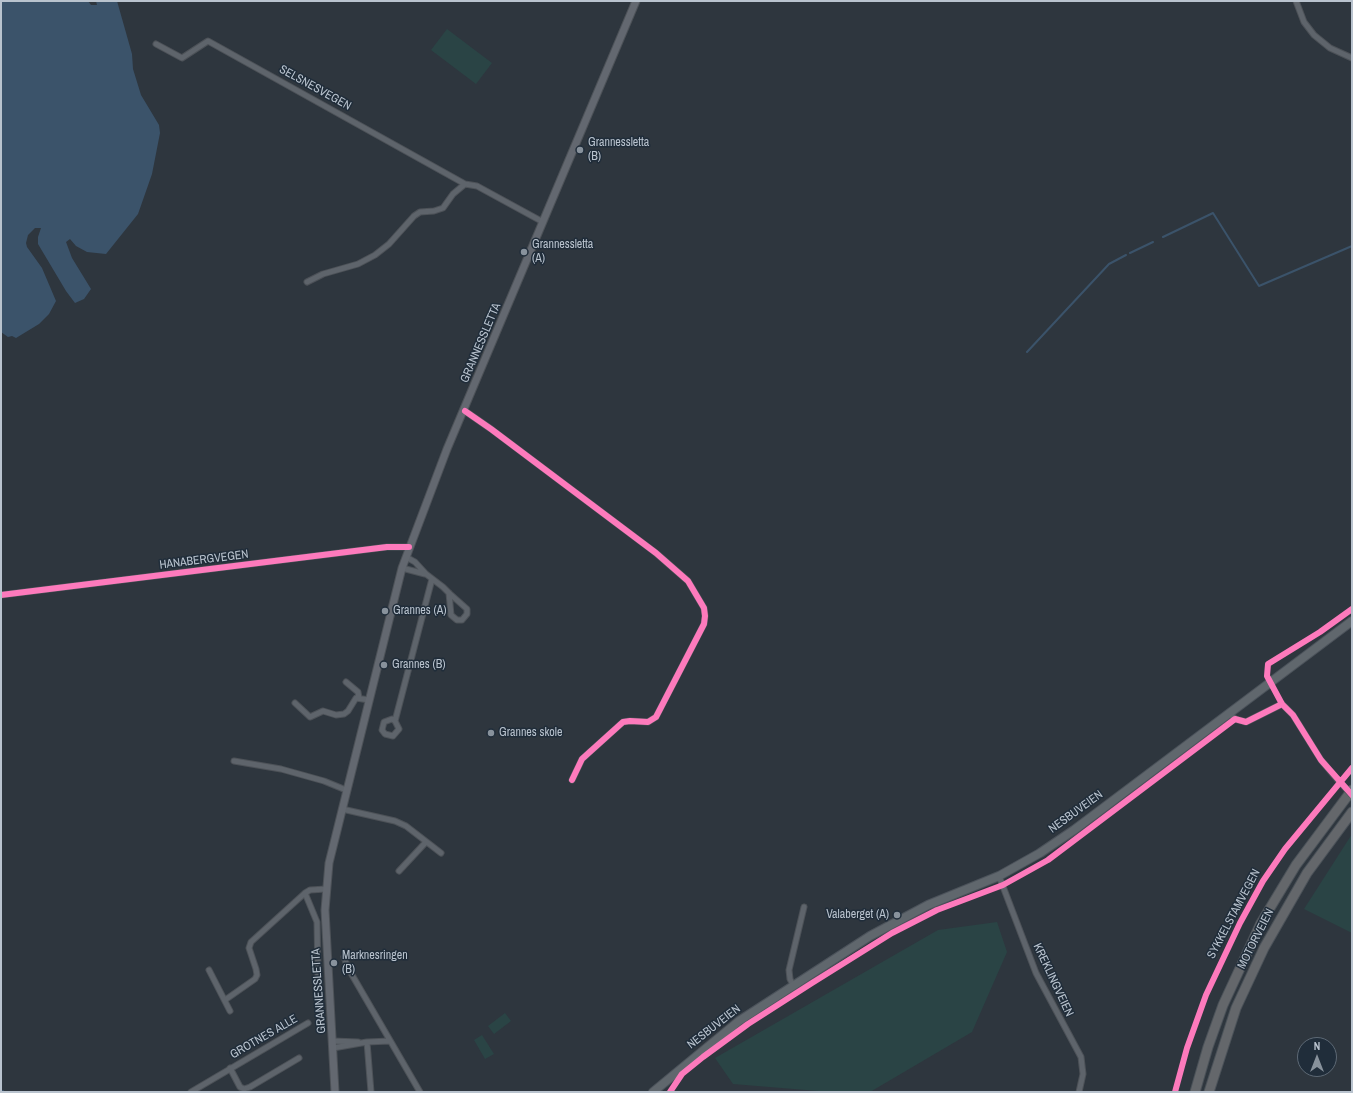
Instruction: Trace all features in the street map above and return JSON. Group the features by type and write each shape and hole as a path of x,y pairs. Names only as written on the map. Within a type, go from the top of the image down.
{"highway":[{"name":"MOTORVEIEN","path":"1195,1092 1223,1004 1261,923 1296,865 1352,790"},
{"name":"MOTORVEIEN","path":"1209,1092 1236,1008 1264,948 1307,873 1352,812"}],"main road":[{"name":"GRANNESSLETTA","path":"335,1092 327,957 326,889 329,863 402,568 447,449 636,1"},
{"name":"NESBUVEIEN","path":"653,1092 733,1026 793,985 892,923 928,905 999,876 1074,830 1352,622"}],"street":[{"path":"1296,1 1304,22 1314,35 1330,48 1352,58"},
{"name":"SELSNESVEGEN","path":"156,44 182,58 208,41 465,184 481,188 544,222"},
{"path":"307,282 323,274 358,264 371,258 389,244 414,216 420,212 434,211 443,208 456,190 465,184"},
{"path":"464,411 485,424 680,573 695,591 705,612 704,624 698,637 656,717 648,722 623,722 582,759 572,780"},
{"name":"HANABERGVEGEN","path":"1,595 387,548 409,547"},
{"path":"406,557 415,562 426,574 449,593 467,609 467,614 462,620 457,620 451,615 449,593"},
{"path":"402,568 426,574"},
{"path":"395,721 432,579"},
{"path":"346,682 358,692 359,698"},
{"path":"295,703 310,717 323,711 340,715 348,711 353,701 359,698 369,700"},
{"path":"1230,713 1235,719 1246,722 1282,704 1293,715 1321,760 1352,795"},
{"path":"234,761 288,771 324,781 346,790"},
{"path":"342,809 395,820 406,826 440,853"},
{"path":"399,871 426,842"},
{"name":"KREKLINGVEIEN","path":"999,876 1036,973 1081,1057 1083,1074 1079,1092"},
{"path":"225,1000 255,979 257,975 249,948 251,942 305,893 310,890 326,889"},
{"name":"GRANNESSLETTA","path":"305,893 316,922 318,977"},
{"path":"793,985 790,979 789,970 804,907"},
{"path":"344,957 348,968 420,1092"},
{"path":"209,970 230,1010"},
{"name":"GROTNES ALLE","path":"191,1092 200,1090 230,1068 308,1023"},
{"path":"333,1045 390,1041"},
{"path":"367,1042 371,1092"},
{"name":"GROTNES ALLE","path":"230,1068 240,1087 244,1089 250,1088 299,1058"}],"green space":[{"path":"447,29 492,63 476,84 431,50"},
{"path":"1352,834 1352,933 1304,909"},
{"path":"997,922 1007,952 972,1032 870,1092 830,1092 733,1084 715,1058 938,930"},
{"path":"505,1013 511,1021 494,1034 488,1026"},
{"path":"482,1035 494,1054 485,1059 474,1040"}],"water":[{"path":"1,1 88,1 91,5 97,5 96,1 117,1 132,54 133,69 141,95 159,125 160,133 152,174 138,214 106,254 87,252 76,246 70,239 66,242 72,258 91,289 84,299 75,303 66,291 38,244 38,237 41,228 35,228 28,235 26,243 27,247 42,268 56,301 49,314 39,324 16,338 12,336 8,337 1,332"}],"waterway":[{"path":"1163,237 1213,213 1259,286 1352,246"},
{"path":"1130,253 1153,242"},
{"path":"1027,352 1109,264 1126,255"}],"cycle path":[{"path":"465,411 656,553 688,581 704,608 704,624 656,717 648,722 623,722 582,759 572,780"},
{"path":"1,595 387,547 409,547"},
{"path":"1282,704 1267,676 1268,664 1320,632 1352,609"},
{"path":"1282,704 1293,715 1321,760 1352,795"},
{"path":"670,1092 682,1074 703,1057 748,1024 812,983 892,933 937,910 1003,885 1048,860 1235,719 1246,722 1282,704"},
{"name":"SYKKELSTAMVEGEN","path":"1175,1092 1187,1048 1206,995 1240,923 1263,881 1285,849 1352,768"}],"place":[{"name":"Grannessletta (B)","path":"580,150"},
{"name":"Grannessletta (A)","path":"524,252"},
{"name":"Grannes (A)","path":"385,611"},
{"name":"Grannes (B)","path":"384,665"},
{"name":"Grannes skole","path":"491,733"},
{"name":"Valaberget (A)","path":"897,915"},
{"name":"Marknesringen (B)","path":"334,963"}]}
